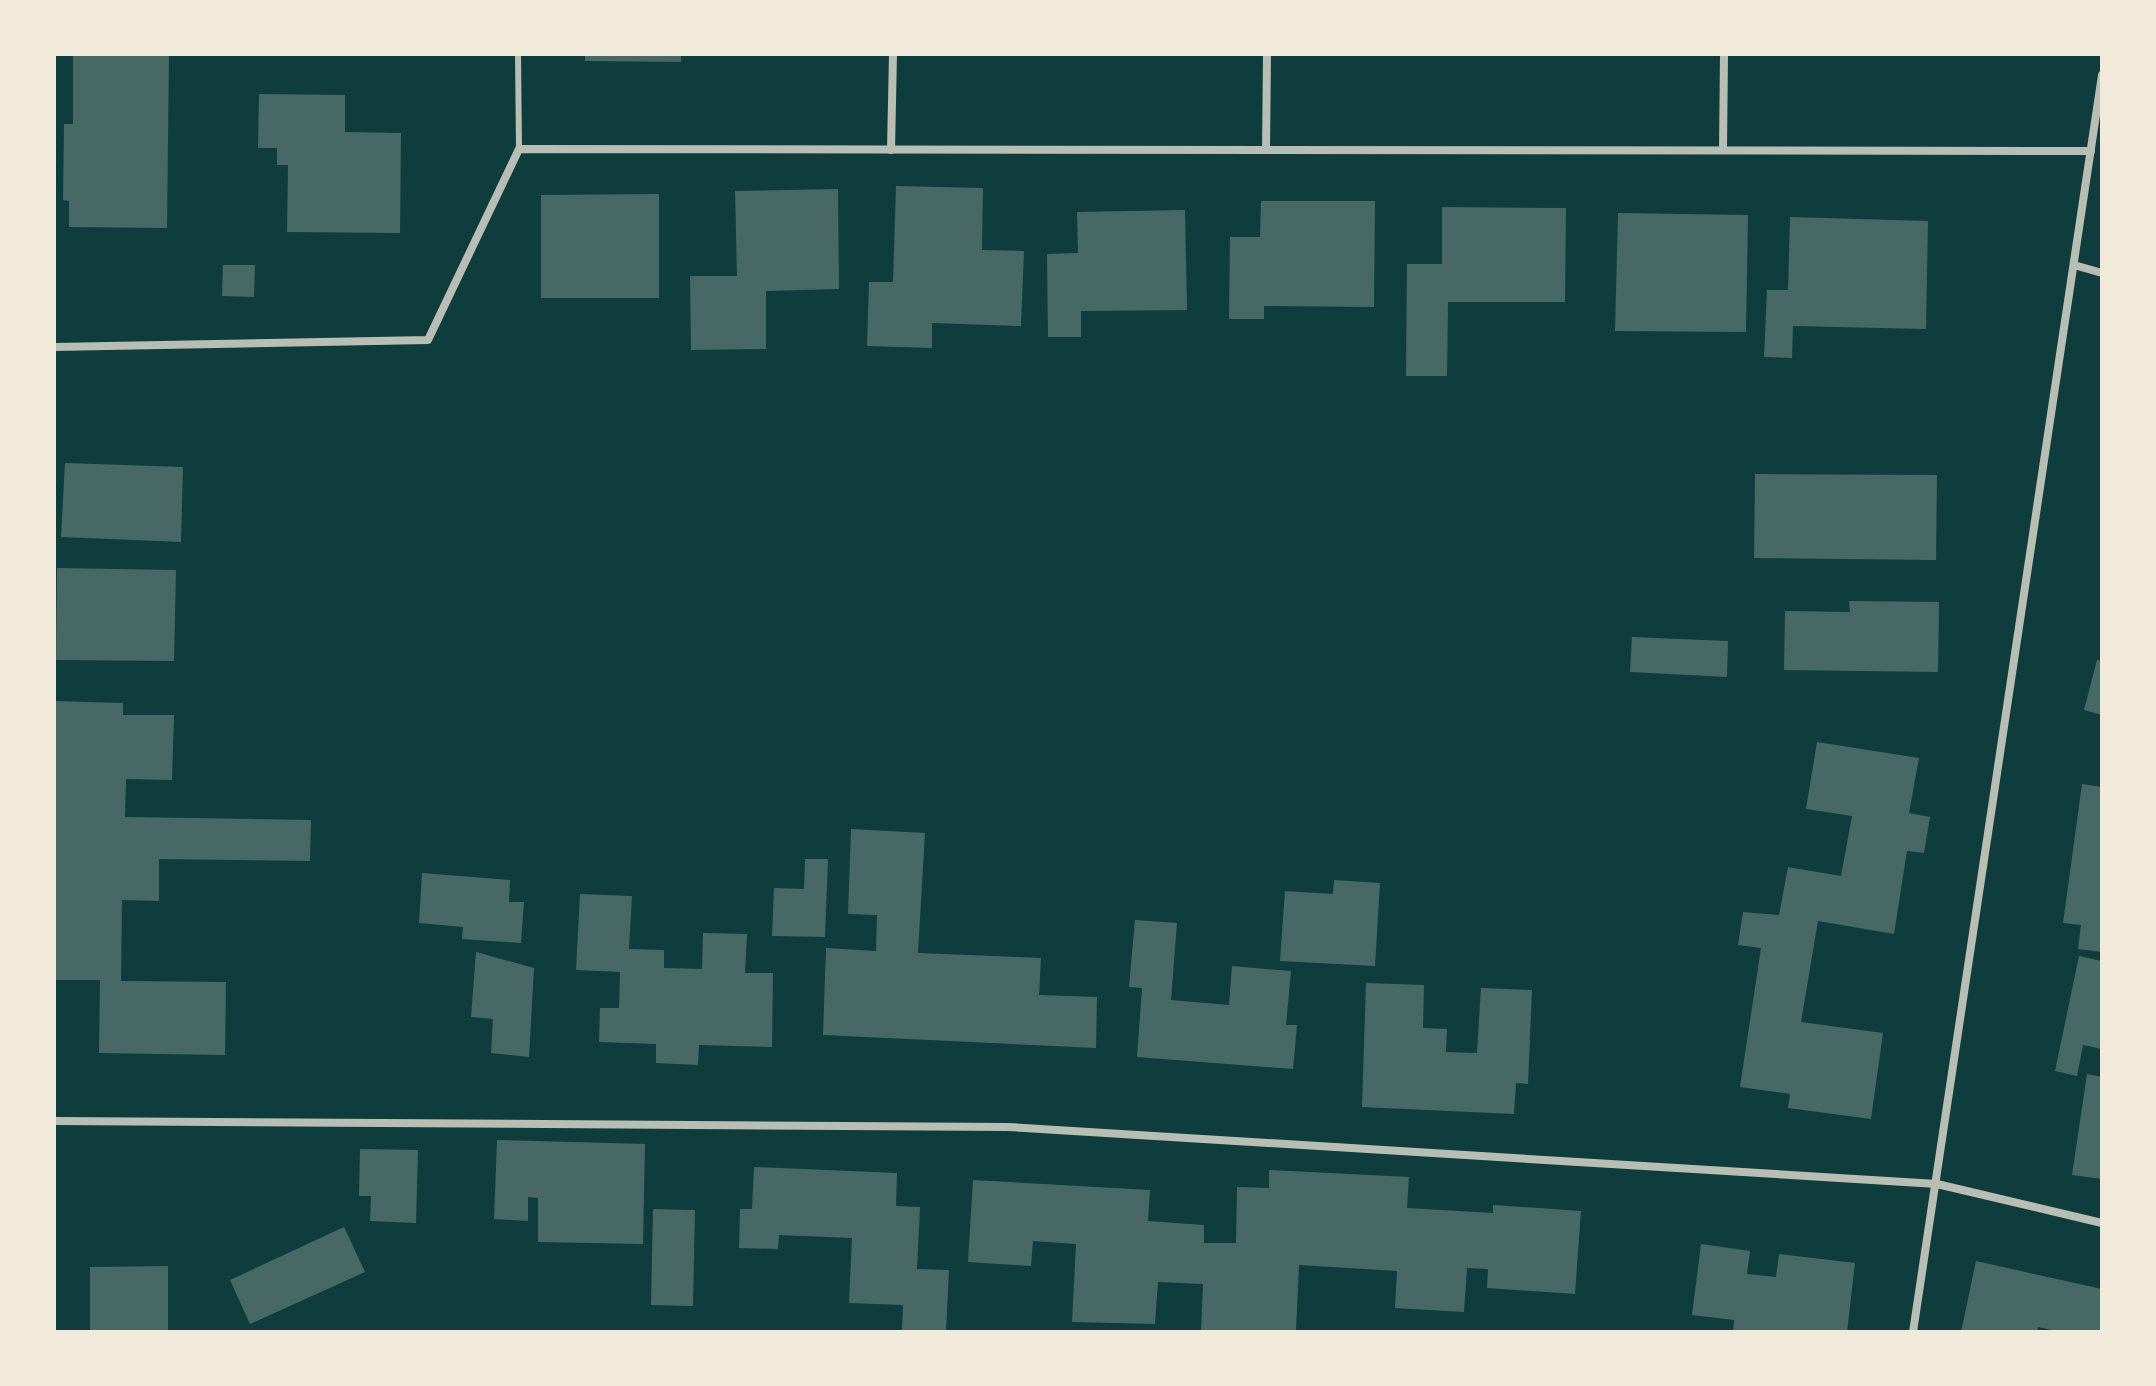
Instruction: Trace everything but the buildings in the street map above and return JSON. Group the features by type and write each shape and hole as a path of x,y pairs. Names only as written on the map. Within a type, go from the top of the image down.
{"street":[{"path":"891,150 893,54"},
{"path":"1266,150 1267,54"},
{"path":"1723,150 1724,54"},
{"path":"1913,1332 2102,75"},
{"path":"54,347 428,340 519,149 2091,151"},
{"path":"2074,265 2102,273"},
{"path":"54,1121 1008,1127 1937,1184 2102,1223"}],"lane":[{"path":"518,54 519,149"}]}
